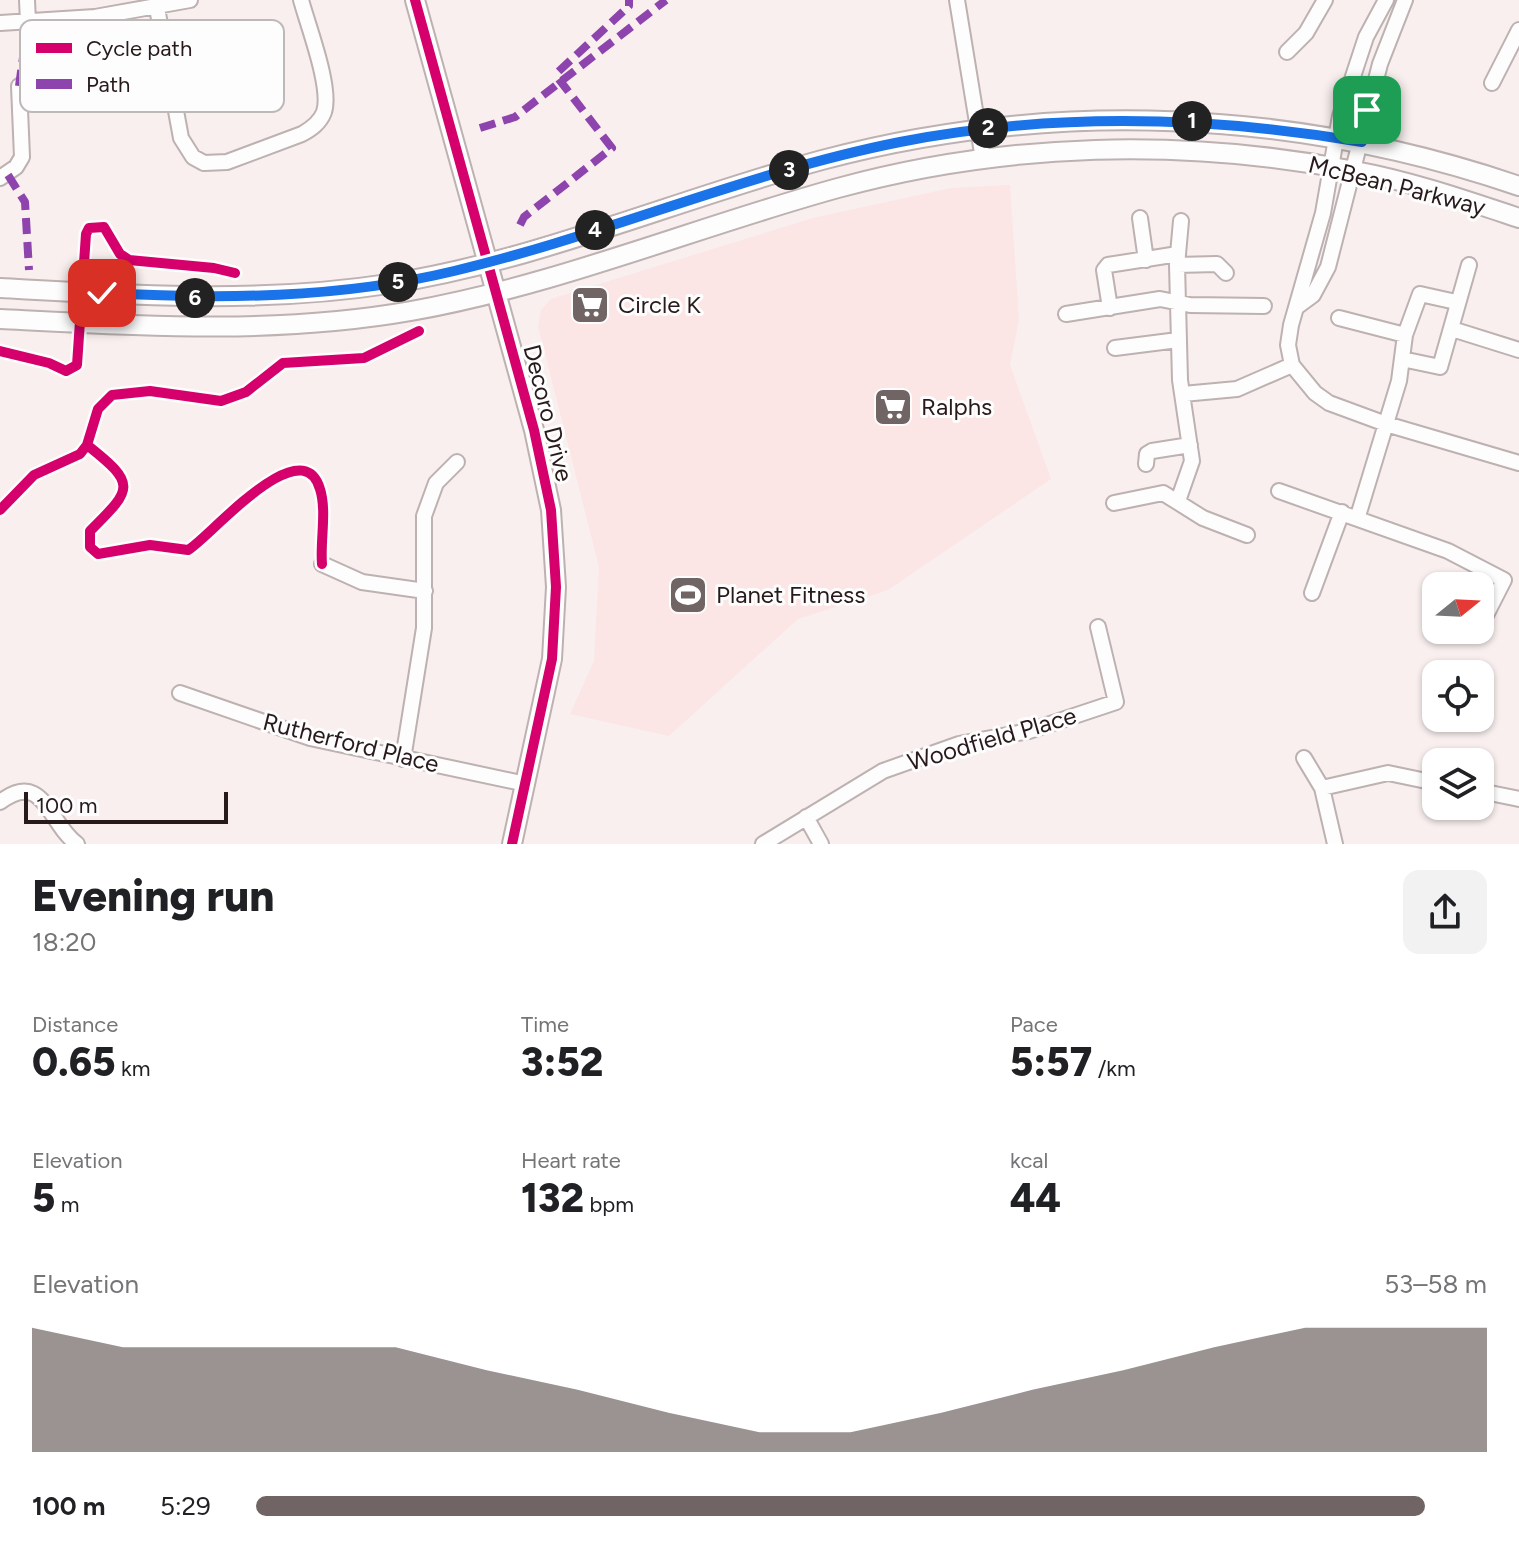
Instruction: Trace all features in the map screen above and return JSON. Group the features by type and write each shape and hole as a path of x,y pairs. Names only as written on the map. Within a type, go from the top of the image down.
{"main road":[{"name":"Decoro Drive","path":"415,0 544,470 555,550 552,659 512,844"},
{"name":"McBean Parkway","path":"0,288 203,299 272,297 390,284 487,262 821,161 978,129 1071,121 1164,120 1258,126 1336,137 1519,186"},
{"name":"McBean Parkway","path":"0,319 205,328 290,326 416,310 496,291 839,188 983,159 1083,150 1168,150 1254,156 1355,171 1519,218"}],"street":[{"path":"27,0 28,20"},
{"path":"46,20 157,8 190,0"},
{"path":"176,112 181,138 193,157 215,164 302,134 318,122 325,102 323,85 301,0"},
{"path":"957,0 983,159"},
{"path":"1287,52 1306,33 1325,0"},
{"path":"1386,0 1366,37 1336,137 1315,242 1299,287 1298,306 1288,345 1292,365 1315,393 1329,403 1386,424 1519,463"},
{"path":"1298,306 1313,295 1328,267 1380,64 1405,0"},
{"path":"157,8 159,20"},
{"path":"0,23 20,22"},
{"path":"1492,83 1519,30"},
{"path":"19,86 20,110"},
{"path":"0,178 16,167 22,157 20,112"},
{"path":"1140,218 1146,260"},
{"path":"1178,501 1192,461 1178,340 1181,221"},
{"path":"1110,308 1104,270 1108,265 1178,260 1217,264 1226,273"},
{"path":"1402,359 1440,367 1469,265"},
{"path":"1358,516 1386,424 1405,335 1420,294 1456,302"},
{"path":"1066,314 1160,299 1190,305 1264,306"},
{"path":"1339,318 1405,335"},
{"path":"1452,329 1519,350"},
{"path":"1115,348 1178,340"},
{"path":"1183,394 1237,389 1292,365"},
{"path":"1146,464 1147,454 1152,451 1190,445"},
{"path":"403,759 424,628 424,516 436,483 457,462"},
{"path":"1279,491 1358,516 1448,551 1489,572"},
{"path":"1114,503 1163,493 1203,518 1247,535"},
{"path":"1312,593 1342,512"},
{"path":"322,564 362,582 425,591"},
{"path":"1494,575 1504,580 1494,599"},
{"name":"Woodfield Place","path":"763,844 883,771 959,744 1029,731 1116,702 1098,627"},
{"name":"Rutherford Place","path":"180,693 310,738 526,784"},
{"path":"1304,758 1322,788 1335,844"},
{"path":"1322,788 1388,773 1422,780"},
{"path":"0,802 11,794 28,790 41,796 66,836 77,844"},
{"path":"1494,794 1519,799"},
{"path":"806,817 821,844"}],"shaded area":[{"path":"1010,185 1019,320 1010,365 1051,479 888,590 798,619 669,736 570,714 594,661 599,567 538,326 541,310 551,299 813,218 951,188"}],"marked path":[{"path":"520,225 524,217 612,148 558,78 558,72 629,6 629,0"},
{"path":"480,128 515,117 666,0"},
{"path":"19,86 20,79"},
{"path":"8,175 25,202 29,270"}],"cycle path":[{"path":"415,0 534,430 551,510 556,587 552,659 512,844"},
{"path":"0,351 49,363 66,371 77,365 86,234 89,228 104,227 120,254 129,260 214,268 235,273"},
{"path":"0,510 34,475 80,454 87,445 98,409 112,395 150,391 221,401 246,392 283,363 364,358 419,331"},
{"path":"87,445 115,469 123,487 121,496 90,531 90,547 98,554 150,545 188,550 255,492 276,478 295,471 310,473 320,489 323,507 322,564"}],"place":[{"name":"Circle K","path":"590,305"},
{"name":"Ralphs","path":"893,407"},
{"name":"Planet Fitness","path":"688,595"}],"route":[{"path":"102,293 203,299 244,298 390,284 516,254 821,161 899,142 978,129 1071,121 1164,120 1258,126 1362,142 1367,110"}]}
